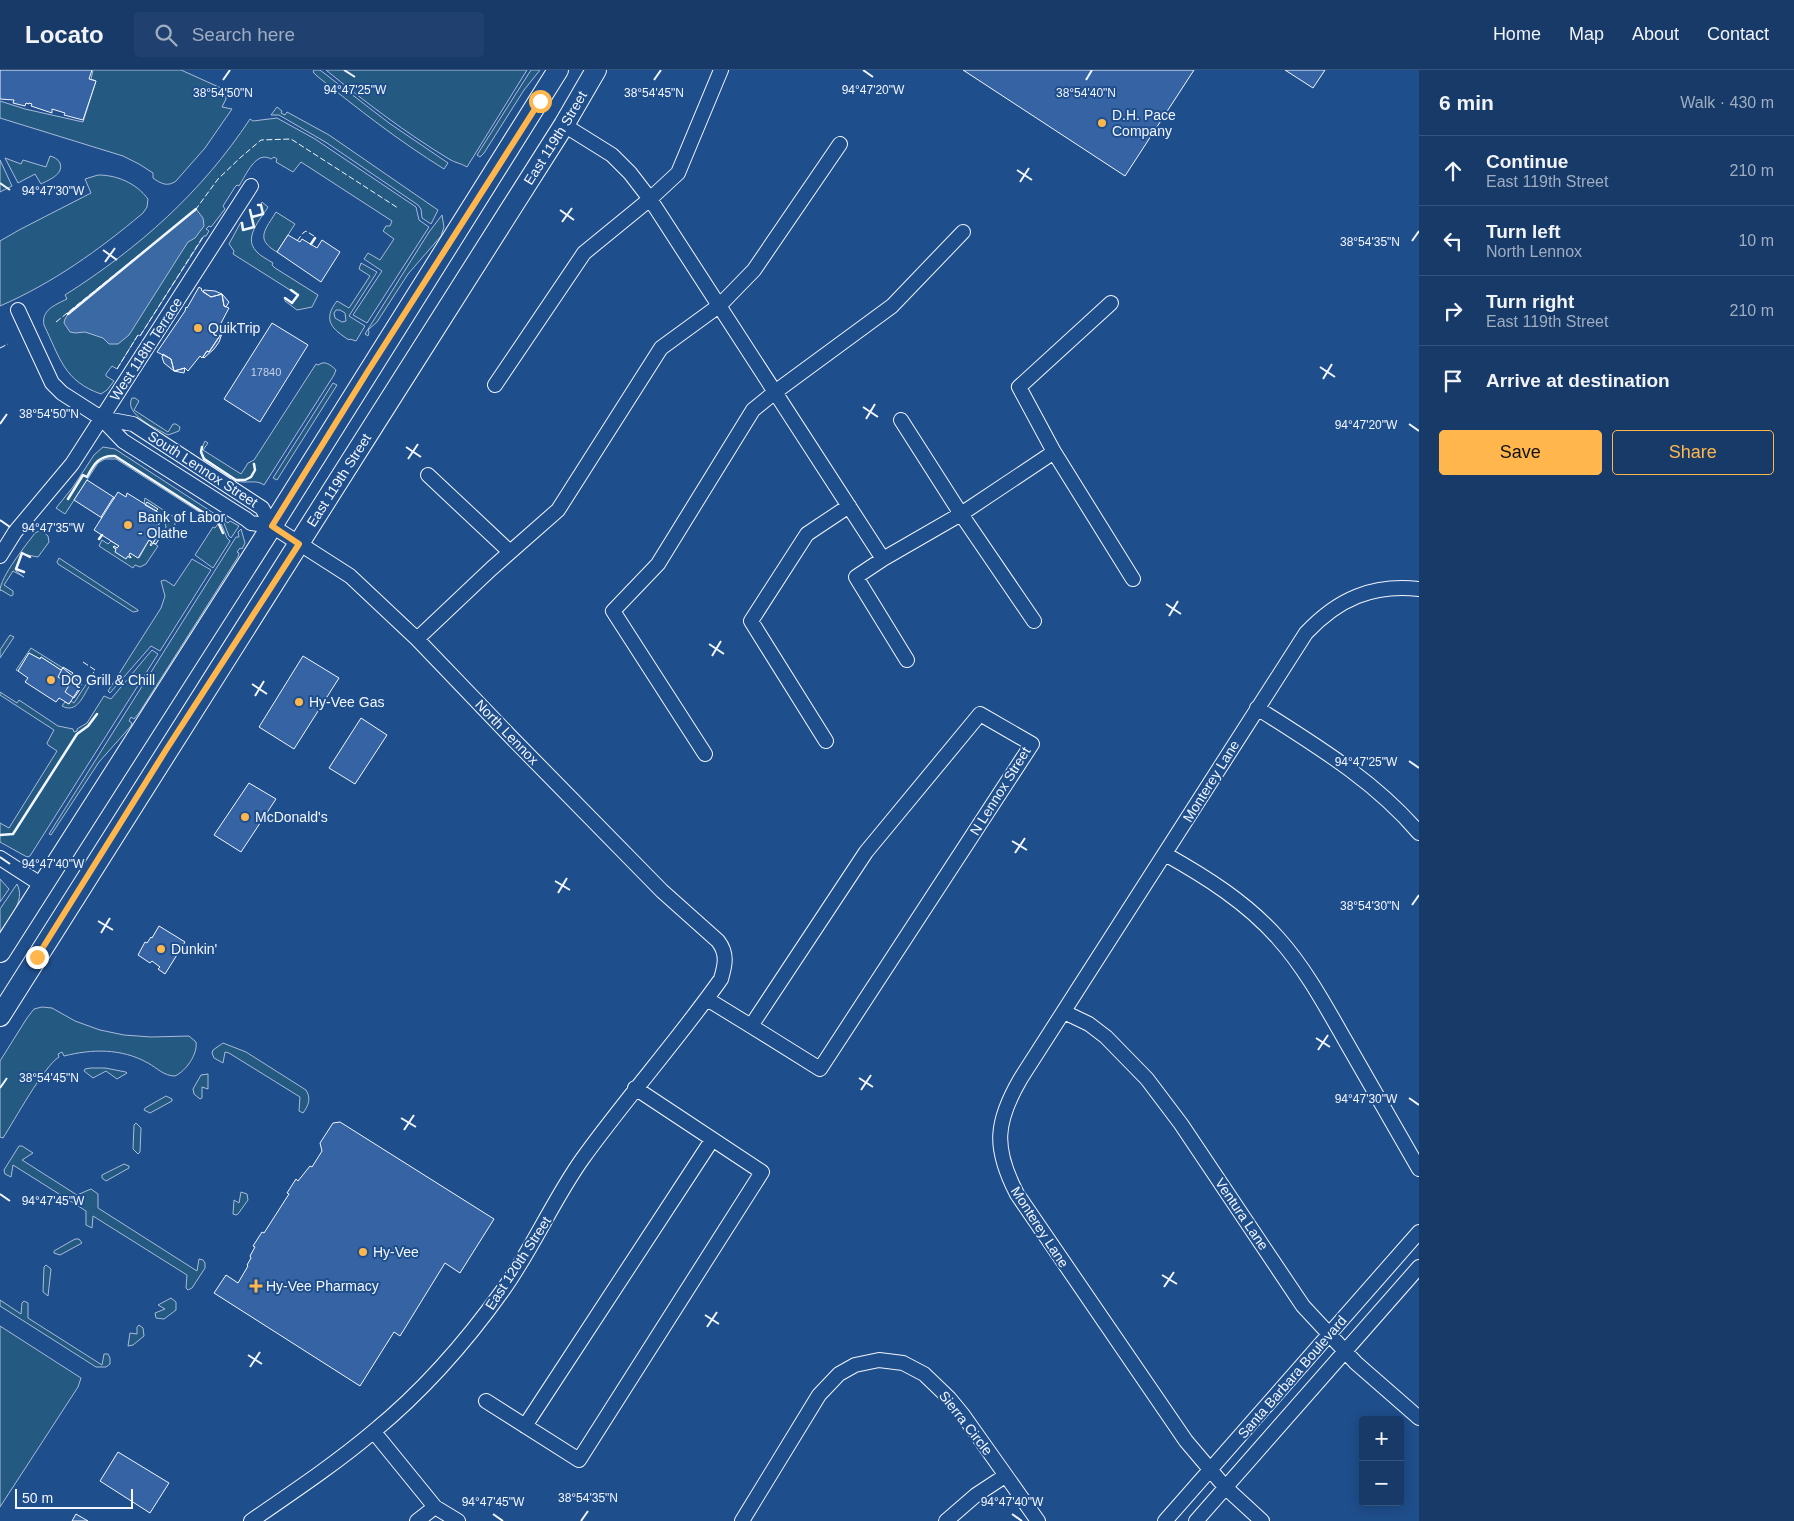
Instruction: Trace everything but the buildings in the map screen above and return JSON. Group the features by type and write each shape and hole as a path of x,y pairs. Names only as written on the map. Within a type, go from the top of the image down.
{"main road":[{"path":"0,952 272,526 558,70"},
{"name":"East 119th Street","path":"0,1016 166,750 299,544 564,125 596,70"}],"street":[{"path":"496,385 584,253 650,199 678,173 721,70"},
{"path":"564,125 612,155 630,173 650,199 883,558"},
{"path":"417,639 558,510 661,348 720,305 754,270 840,144"},
{"name":"West 118th Terrace","path":"0,556 15,532 72,464 251,186"},
{"path":"705,754 613,611 658,564 753,410 892,306 963,232"},
{"path":"1111,303 1019,387 1054,452 1133,578"},
{"name":"South Lennox Street","path":"18,310 52,383 62,393 101,418 123,441 251,523 272,526"},
{"name":"South Lennox Street","path":"101,418 133,424 262,508 272,526"},
{"path":"901,420 961,514 1034,621"},
{"path":"907,660 856,577 883,558 961,514 1054,452"},
{"path":"428,475 510,552"},
{"path":"826,741 752,621 807,534 849,506"},
{"name":"North Lennox","path":"272,526 350,576 417,639 510,737 662,891 718,941 723,947 726,956"},
{"name":"Monterey Lane","path":"1262,1521 1237,1500 1186,1441 1017,1194 1006,1172 1000,1144 1002,1119 1012,1093 1306,633 1333,608 1365,592 1400,587 1419,588"},
{"path":"1257,708 1359,776 1404,815 1419,833"},
{"name":"N Lennox Street","path":"707,999 820,1069 1032,744 980,714 866,852 751,1026"},
{"path":"1165,854 1242,903 1278,938 1296,960 1324,1004 1419,1169"},
{"path":"0,858 42,885"},
{"name":"East 120th Street","path":"252,1521 374,1432 423,1387 464,1342 509,1282 581,1161 721,979 726,956"},
{"name":"Ventura Lane","path":"1064,1012 1089,1024 1106,1037 1147,1079 1181,1124 1303,1306 1345,1351 1419,1418"},
{"path":"486,1401 579,1460 762,1172 636,1088"},
{"path":"526,1426 712,1140"},
{"name":"Santa Barbara Boulevard","path":"1165,1521 1419,1232"},
{"name":"Santa Barbara Boulevard","path":"1196,1521 1419,1267"},
{"name":"Sierra Circle","path":"742,1521 819,1395 839,1374 855,1365 879,1360 903,1363 924,1374 935,1384 963,1415 1038,1521"},
{"path":"374,1432 435,1507 458,1521"},
{"path":"946,1521 976,1494 1005,1476"},
{"path":"417,1521 435,1507"}],"shaded area":[{"path":"93,70 181,70 225,90 226,99 222,107 232,109 205,148 176,181 167,184 156,180 153,178 153,173 123,156 0,118 0,101 25,109 83,122 96,81 91,79"},
{"path":"314,70 320,70 389,123 448,163 444,169 363,113 317,76 313,72"},
{"path":"326,70 527,70 467,167 451,160 417,139"},
{"path":"531,70 540,70 524,90 480,157 477,155"},
{"path":"277,107 282,111 281,113 285,115 287,112 329,135 438,210 431,224 422,218 421,209 418,205 327,143 279,115 271,115"},
{"path":"277,118 315,139 416,207 419,220 429,227 367,323 353,315 382,271 364,259 368,253 380,260 394,239 383,231 386,226 390,226 392,221 301,162 293,172 276,162 277,159 274,157 271,159 261,158 248,170 239,186 235,187 223,206 225,209 211,227 209,226 206,229 209,231 206,236 204,236 117,369 112,366 106,374 106,376 114,381 107,390 101,394 79,382 71,375 59,358 44,325 47,312 67,299 65,295 118,258 167,217 211,171 250,119 253,121"},
{"path":"50,156 56,158 60,163 60,171 41,184 35,174 18,183 5,158 21,164 23,160 46,167"},
{"path":"0,160 12,186 0,192"},
{"path":"98,175 119,178 132,184 143,193 148,199 147,207 143,213 75,265 39,287 0,306 0,241 91,193 85,179"},
{"path":"262,202 268,207 254,228 251,240 252,246 273,263 272,265 275,268 318,295 312,307 297,310 285,301 285,298 292,303 298,295 233,254 234,251 229,244 241,222 243,230 254,227 252,217 263,214"},
{"path":"196,209 203,218 204,226 195,238 188,242 129,335 118,344 109,344 103,338 85,332 70,332 64,323 68,314"},
{"path":"276,212 295,224 277,252 266,243 264,238 264,233"},
{"path":"442,215 444,227 441,236 408,274 377,322 368,330 368,336 365,334 429,232"},
{"path":"361,263 377,272 349,316 365,326 356,341 349,340 334,328 331,323 330,314 337,301 349,308 370,276 359,269","holes":["336,310 345,313 346,321 342,322 335,318 334,313"]},
{"path":"316,364 328,364 336,370 334,375 264,485 258,482 237,481 203,457 201,450 205,441 208,443 203,450 241,474 248,463 254,460"},
{"path":"333,383 337,385 277,480 273,478"},
{"path":"132,398 139,401 134,410 168,432 173,424 180,427 179,431 168,435 149,425 132,410"},
{"path":"103,447 115,449 218,516 230,541 213,568 195,555 213,527 215,528 218,524 116,459 105,459 98,463 65,514 56,508 73,487 94,455"},
{"path":"145,498 174,517 175,525 167,537 162,534 166,527 165,523 144,504"},
{"path":"220,513 226,518 225,521 228,523 230,521 239,526 231,538 229,536"},
{"path":"241,529 245,543 242,549 240,548 237,552 239,553 238,557 139,713 134,719 131,717 129,721 132,723 131,726 99,762 51,835 49,834 236,537 239,537 238,532"},
{"path":"41,530 48,536 49,542 38,557 22,554 16,571 24,577 13,571 4,585 13,591 13,595 11,596 0,591 4,578 14,561 35,533"},
{"path":"102,540 108,544 111,541 119,546 117,548 114,546 114,548 130,558 130,553 139,558 149,540 152,542 150,545 153,543 158,546 146,564 140,567 135,565 133,568 99,546"},
{"path":"59,558 138,611 133,612 58,564"},
{"path":"192,559 211,570 160,651 151,646 110,693 108,691 161,608 165,596 161,581 165,580 174,586"},
{"path":"10,635 14,637 0,658 0,650"},
{"path":"31,648 63,668 61,670 41,657 40,659 29,653 18,671 16,670"},
{"path":"152,650 158,654 30,856 27,857 0,842 0,823 9,828 57,751 47,743 54,730 0,695 0,692 17,703 19,700 58,726 73,729 74,732 87,723 104,696 111,699"},
{"path":"87,683 90,685 76,706 67,708 62,706 65,702 69,704 71,701 74,703"},
{"path":"0,879 9,889 0,902"},
{"path":"17,884 19,890 18,903 0,932 0,909"},
{"path":"42,1007 52,1008 75,1021 100,1030 124,1035 151,1037 189,1036 196,1042 195,1052 187,1066 179,1074 171,1076 138,1058 117,1052 96,1051 64,1056 62,1052 58,1054 59,1057 45,1071 3,1138 0,1137 0,1061 34,1009"},
{"path":"223,1043 246,1052 306,1090 309,1102 303,1113 299,1111 300,1097 229,1053 225,1052 223,1063 214,1058 213,1050"},
{"path":"91,1068 105,1068 127,1073 117,1079 106,1071 93,1078 84,1071"},
{"path":"208,1074 208,1089 202,1087 202,1098 200,1099 194,1094 193,1089 201,1075"},
{"path":"166,1096 172,1099 172,1101 150,1113 144,1110 145,1108"},
{"path":"136,1123 141,1128 140,1152 138,1154 133,1149 134,1125"},
{"path":"19,1146 33,1153 22,1160 77,1195 91,1189 98,1194 98,1208 197,1271 199,1259 203,1260 205,1268 192,1288 188,1290 186,1288 187,1275 93,1216 92,1228 86,1225 86,1211 13,1165 11,1177 5,1174 4,1170"},
{"path":"124,1164 129,1166 129,1168 106,1181 102,1178 102,1175"},
{"path":"241,1192 247,1194 248,1200 236,1215 233,1214 234,1200 239,1203"},
{"path":"75,1239 79,1239 82,1243 60,1255 54,1253 54,1251"},
{"path":"46,1265 51,1269 48,1296 43,1292 44,1267"},
{"path":"171,1298 176,1302 176,1310 164,1319 156,1318 155,1313 165,1309 158,1305"},
{"path":"0,1300 21,1314 22,1303 24,1301 28,1303 28,1318 102,1365 104,1354 108,1354 110,1364 106,1367 96,1367 0,1306"},
{"path":"139,1325 143,1328 144,1336 133,1345 128,1346 130,1333 137,1334 137,1327"},
{"path":"0,1326 81,1378 78,1387 0,1507"}],"fence":[{"path":"56,322 196,209 218,179 261,140 291,139 398,208"},
{"path":"297,241 306,231 314,236"},
{"path":"117,369 204,235"},
{"path":"0,348 8,344"},
{"path":"83,662 95,670 89,680"}],"wall":[{"path":"252,217 263,214 261,205 258,205"},
{"path":"68,314 196,209"},
{"path":"242,223 243,230 254,227 250,210"},
{"path":"311,244 315,238"},
{"path":"285,298 292,303 298,295 291,290"},
{"path":"202,447 201,452 204,459 236,480 245,480 251,477 255,470 254,464"},
{"path":"68,499 83,475 87,477 98,461 105,457 115,456 218,522 223,533"},
{"path":"99,539 102,535"},
{"path":"24,572 16,569 22,553 30,557"},
{"path":"0,835 13,834 77,734 88,726 97,714"}],"place":[{"name":"D.H. Pace Company","path":"1102,123"},
{"name":"QuikTrip","path":"198,328"},
{"name":"Bank of Labor - Olathe","path":"128,525"},
{"name":"DQ Grill & Chill","path":"51,680"},
{"name":"Hy-Vee Gas","path":"299,702"},
{"name":"McDonald's","path":"245,817"},
{"name":"Dunkin'","path":"161,949"},
{"name":"Hy-Vee","path":"363,1252"},
{"name":"Hy-Vee Pharmacy","path":"256,1286"}],"route":[{"path":"37,957 166,750 299,544 272,526 540,101"}]}
